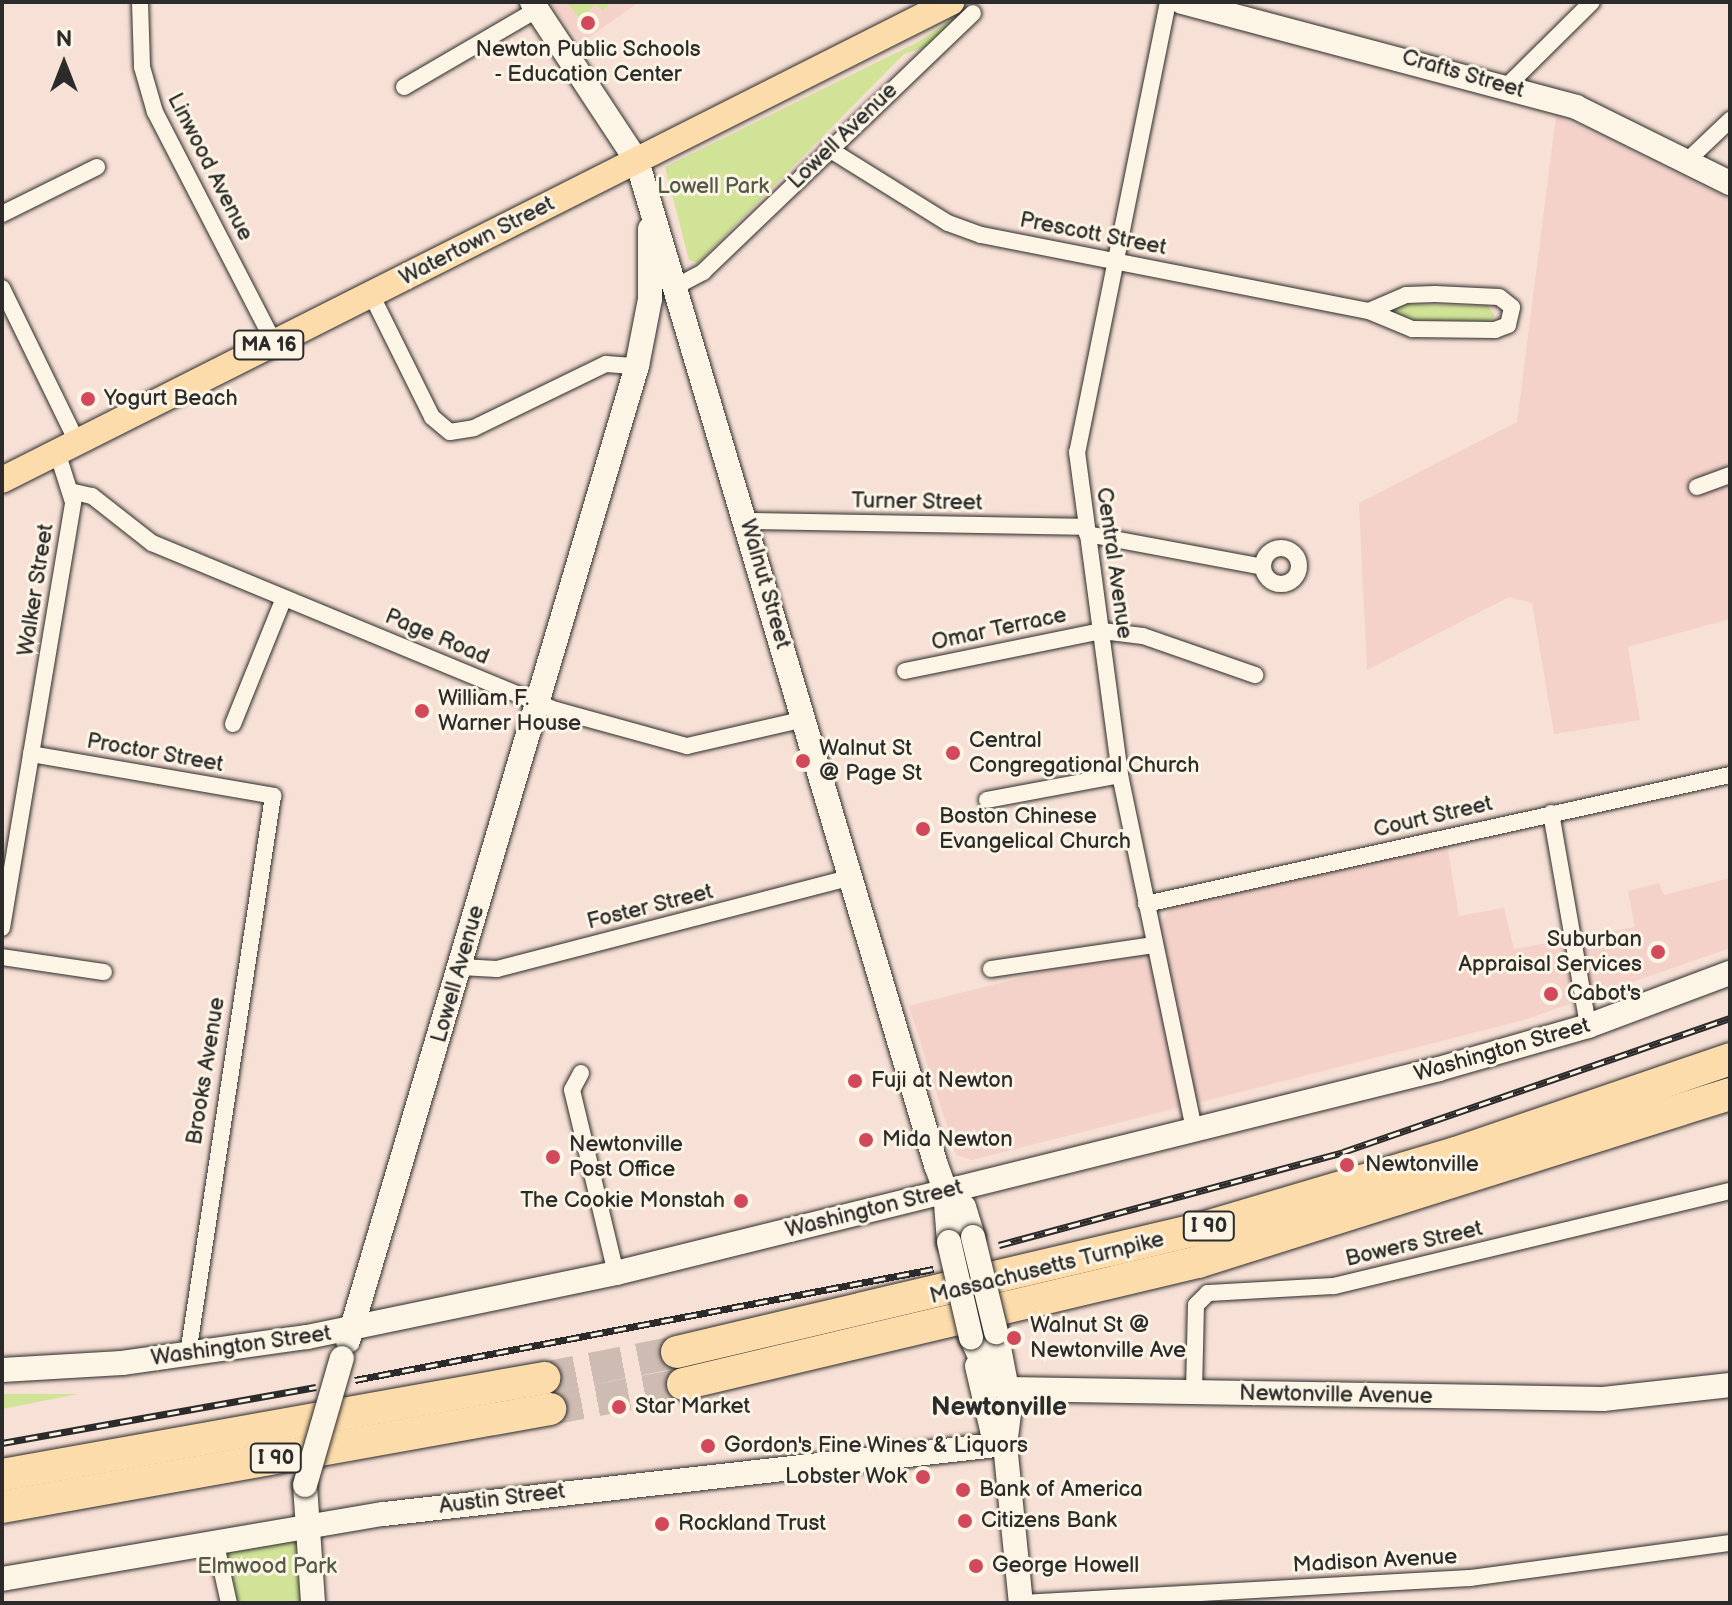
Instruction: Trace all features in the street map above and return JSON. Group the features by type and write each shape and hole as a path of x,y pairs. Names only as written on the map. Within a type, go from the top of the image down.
{"highway":[{"name":"Massachusetts Turnpike","path":"677,1352 1185,1233 1456,1153 1730,1059"},
{"name":"Massachusetts Turnpike","path":"683,1384 1211,1259 1730,1094"},
{"name":"I 90","path":"2,1475 544,1378"},
{"name":"I 90","path":"2,1507 550,1409"}],"main road":[{"name":"Crafts Street","path":"1182,2 1230,7 1508,85 1621,124 1730,183"},
{"name":"Walnut Street","path":"535,6 637,161 805,719 849,878 945,1190 964,1207 961,1240 971,1337 989,1421 1005,1444"},
{"name":"Watertown Street","path":"2,480 637,161 962,8"},
{"name":"Lowell Avenue","path":"313,1603 303,1525 305,1485 639,357 651,204"},
{"path":"639,357 684,318"},
{"name":"Washington Street","path":"2,1370 188,1354 351,1329 616,1273 1194,1130 1588,1026 1730,973"},
{"name":"Walnut Street","path":"961,1240 996,1332 1008,1389 1005,1444 1021,1603"},
{"path":"971,1337 989,1376 1008,1389"},
{"name":"Newtonville Avenue","path":"1008,1389 1619,1399 1730,1385"},
{"name":"Austin Street","path":"2,1579 303,1525 1005,1444"}],"street":[{"name":"Linwood Avenue","path":"140,2 142,67 155,112 274,343"},
{"name":"Central Avenue","path":"1168,2 1077,438 1120,775 1194,1130"},
{"path":"1508,85 1592,2"},
{"path":"404,87 535,6"},
{"name":"Lowell Avenue","path":"675,287 703,272 829,149 962,8"},
{"path":"1689,159 1730,120"},
{"name":"Prescott Street","path":"829,149 954,226 1369,311 1412,329 1495,330 1508,325 1512,307 1499,297 1435,294 1406,295 1369,311"},
{"path":"2,214 97,167"},
{"path":"2,288 67,447 74,492"},
{"path":"371,294 430,414 450,432 474,428 606,364 639,357"},
{"path":"1697,487 1730,475"},
{"name":"Page Road","path":"74,492 92,496 143,539 538,703 687,746 805,719"},
{"name":"Walker Street","path":"2,928 74,492"},
{"name":"Turner Street","path":"746,521 1087,530 1263,567"},
{"path":"233,724 284,598"},
{"name":"Omar Terrace","path":"905,671 1102,631 1143,636 1255,675"},
{"name":"Proctor Street","path":"31,754 273,796"},
{"path":"987,800 1120,775"},
{"name":"Court Street","path":"1146,904 1730,775"},
{"name":"Brooks Avenue","path":"188,1354 273,796"},
{"path":"1551,813 1588,1026"},
{"name":"Foster Street","path":"460,967 497,969 849,878"},
{"path":"991,969 1154,945"},
{"path":"2,957 104,972"},
{"path":"581,1073 572,1090 616,1273"},
{"name":"Bowers Street","path":"1194,1392 1196,1305 1208,1293 1334,1286 1730,1191"},
{"path":"215,1540 229,1603"},
{"name":"Madison Avenue","path":"1021,1603 1470,1578 1730,1543"}],"shaded area":[{"name":"Newton Public Schools - Education Center","path":"550,2 639,2 581,43"},
{"path":"1556,116 1730,199 1730,619 1628,647 1640,720 1554,734 1532,603 1509,597 1367,670 1359,503 1517,422"},
{"path":"1447,845 1459,916 1504,908 1514,949 1635,927 1628,891 1659,883 1664,895 1730,878 1730,948 1524,1020 972,1160 956,1155 909,1006 1146,946 1172,906"}],"green space":[{"path":"567,2 611,2 603,11 595,4 580,19"},
{"name":"Lowell Park","path":"963,11 926,47 904,54 698,263 689,260 665,167 918,42"},
{"path":"1402,304 1488,306 1495,316 1488,322 1401,320 1394,310"},
{"path":"2,1394 78,1394 2,1409"},
{"name":"Elmwood Park","path":"303,1525 313,1603 229,1603 215,1540"}],"tunnel":[{"path":"544,1378 677,1352"},
{"path":"550,1409 683,1384"}],"railway":[{"path":"999,1245 1343,1152 1730,1018"},
{"path":"355,1380 933,1269"},
{"path":"2,1443 316,1387"}],"place":[{"name":"Newton Public Schools - Education Center","path":"588,23"},
{"name":"Yogurt Beach","path":"88,399"},
{"name":"William F. Warner House","path":"422,711"},
{"name":"Central Congregational Church","path":"953,753"},
{"name":"Walnut St @ Page St","path":"803,761"},
{"name":"Boston Chinese Evangelical Church","path":"923,829"},
{"name":"Suburban Appraisal Services","path":"1658,952"},
{"name":"Cabot's","path":"1551,994"},
{"name":"Fuji at Newton","path":"855,1081"},
{"name":"Mida Newton","path":"866,1140"},
{"name":"Newtonville Post Office","path":"553,1157"},
{"name":"Newtonville","path":"1347,1165"},
{"name":"The Cookie Monstah","path":"741,1201"},
{"name":"Walnut St @ Newtonville Ave","path":"1014,1338"},
{"name":"Star Market","path":"619,1407"},
{"name":"Gordon's Fine Wines & Liquors","path":"708,1446"},
{"name":"Lobster Wok","path":"923,1477"},
{"name":"Bank of America","path":"963,1490"},
{"name":"Citizens Bank","path":"965,1521"},
{"name":"Rockland Trust","path":"662,1524"},
{"name":"George Howell","path":"976,1566"}],"district":[{"name":"Newtonville","path":"999,1408"}]}
